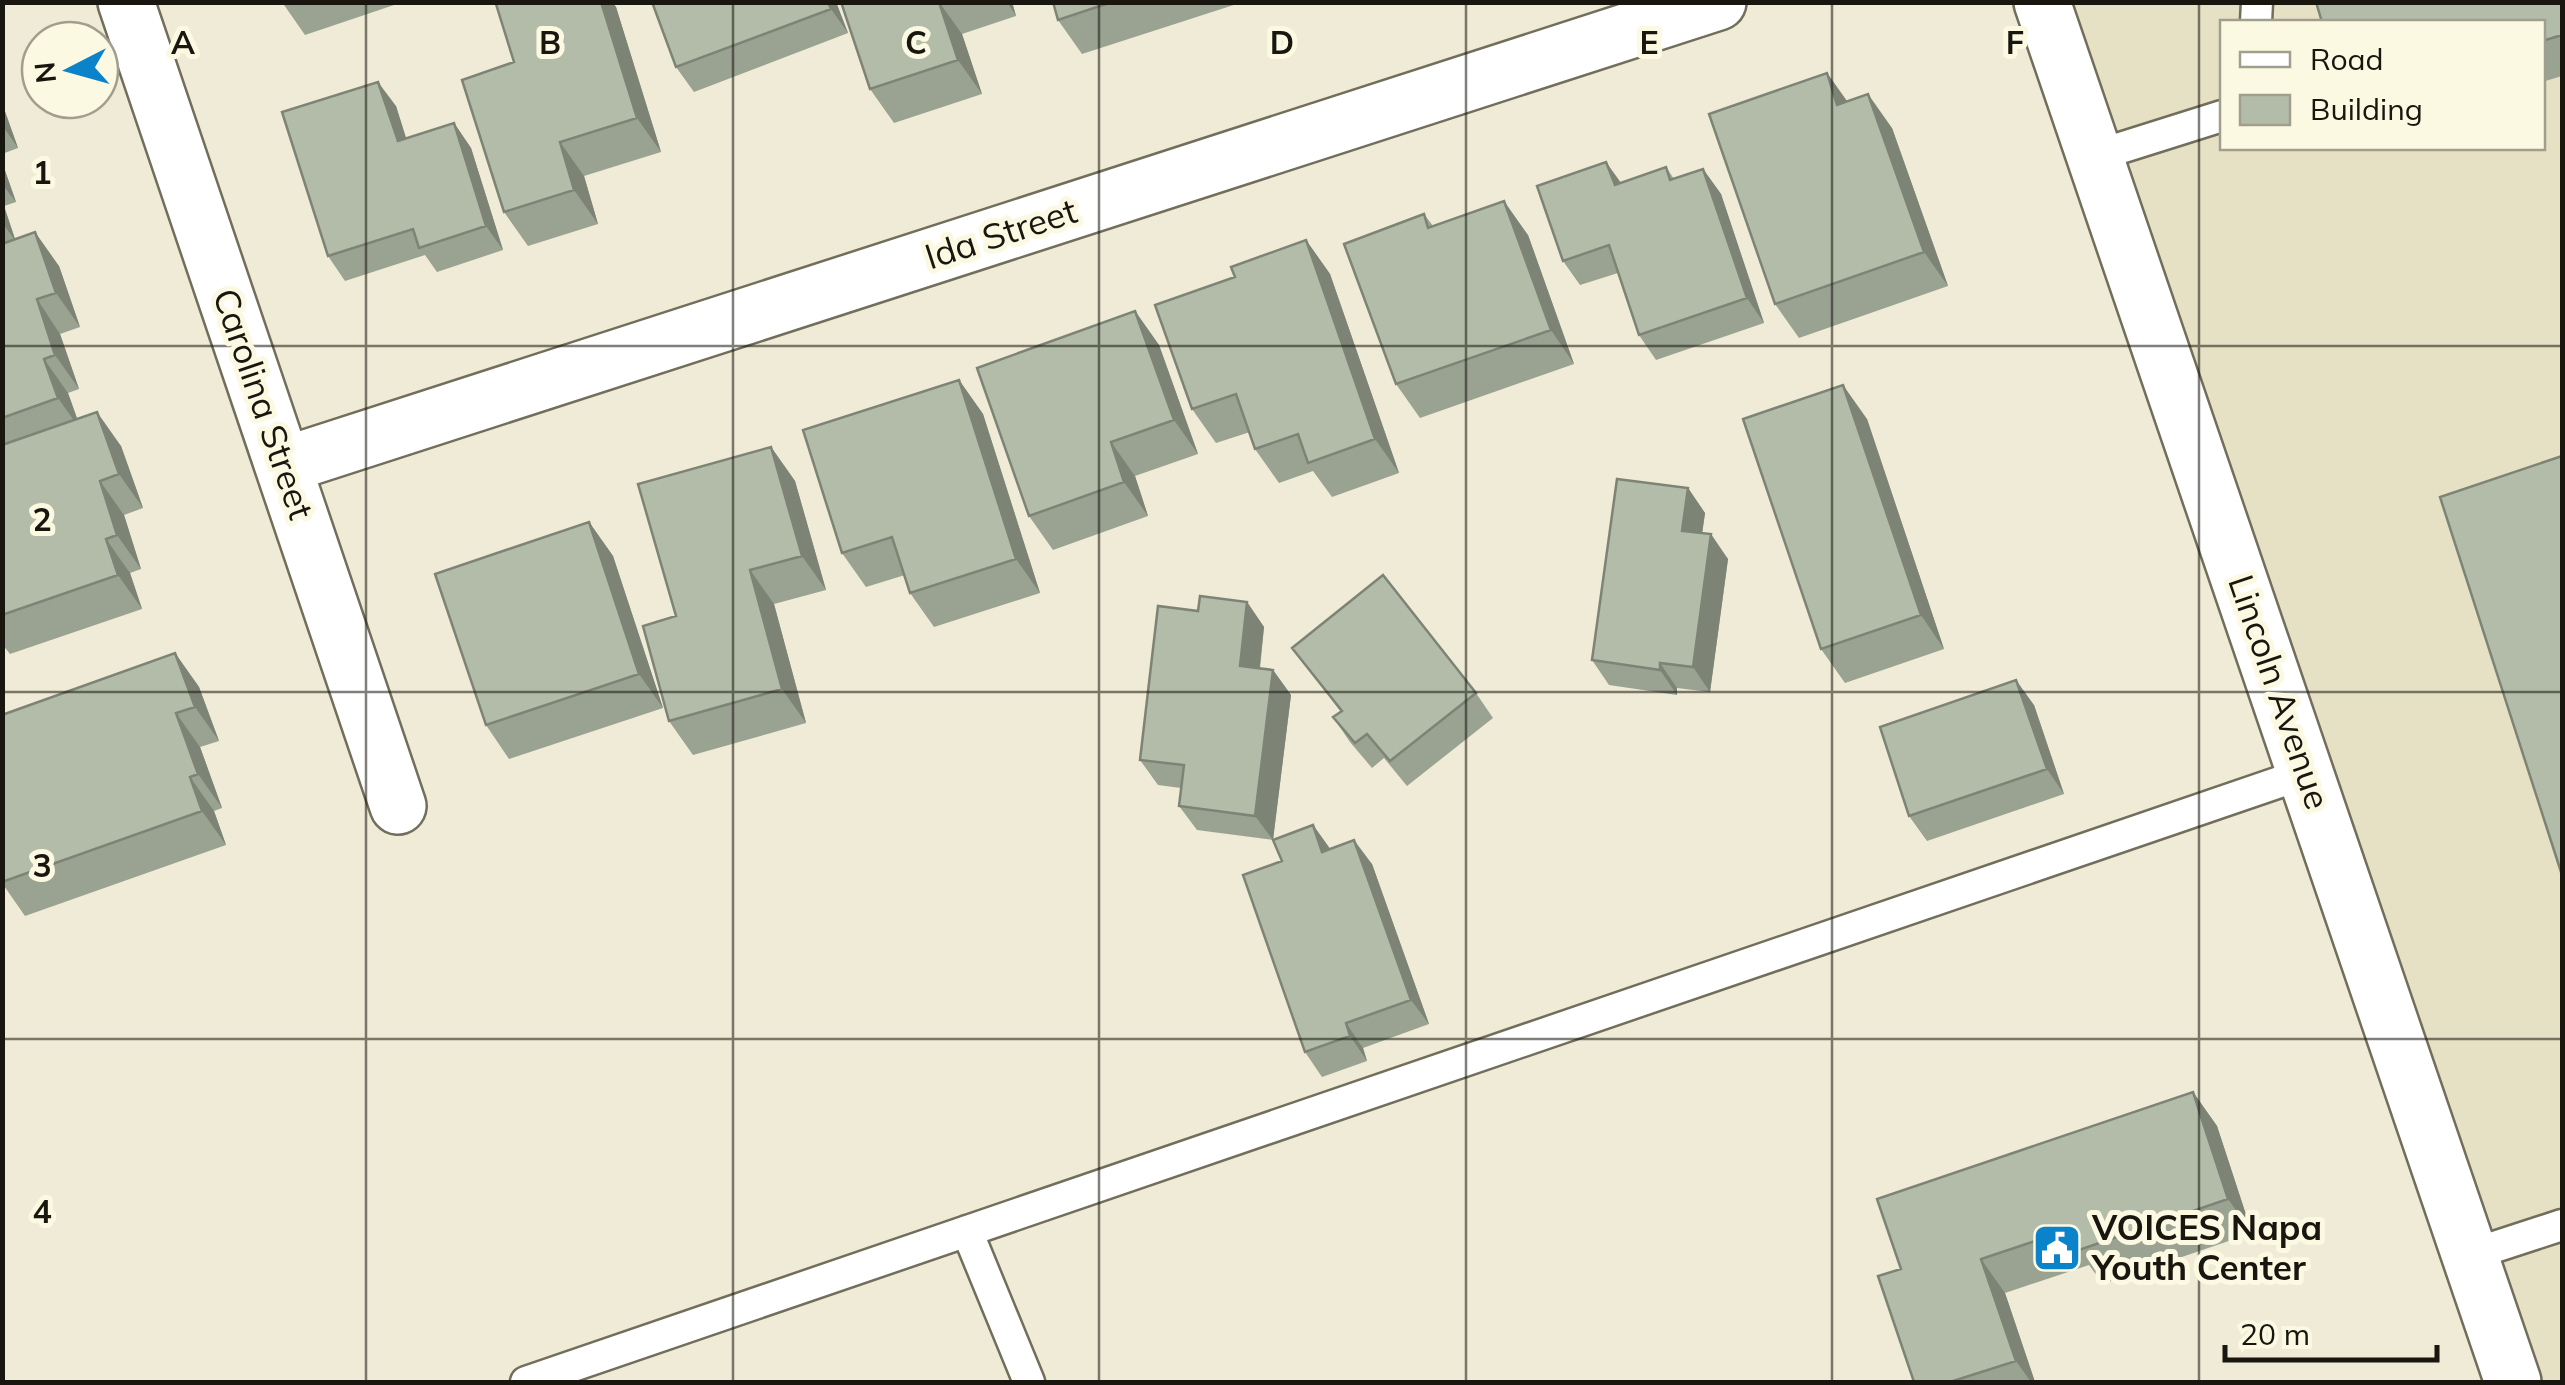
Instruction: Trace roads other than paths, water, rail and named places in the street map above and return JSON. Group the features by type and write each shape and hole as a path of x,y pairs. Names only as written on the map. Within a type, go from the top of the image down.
{"street":[{"name":"Carolina Street","path":"126,2 398,806"},
{"name":"Ida Street","path":"285,466 1718,2"},
{"name":"Lincoln Avenue","path":"2042,2 2513,1382"}],"lane":[{"path":"2095,156 2220,117"},
{"path":"526,1382 2306,773"},
{"path":"2470,1255 2562,1225"},
{"path":"967,1231 1029,1382"}],"place":[{"name":"VOICES Napa Youth Center","path":"2057,1248"}]}
